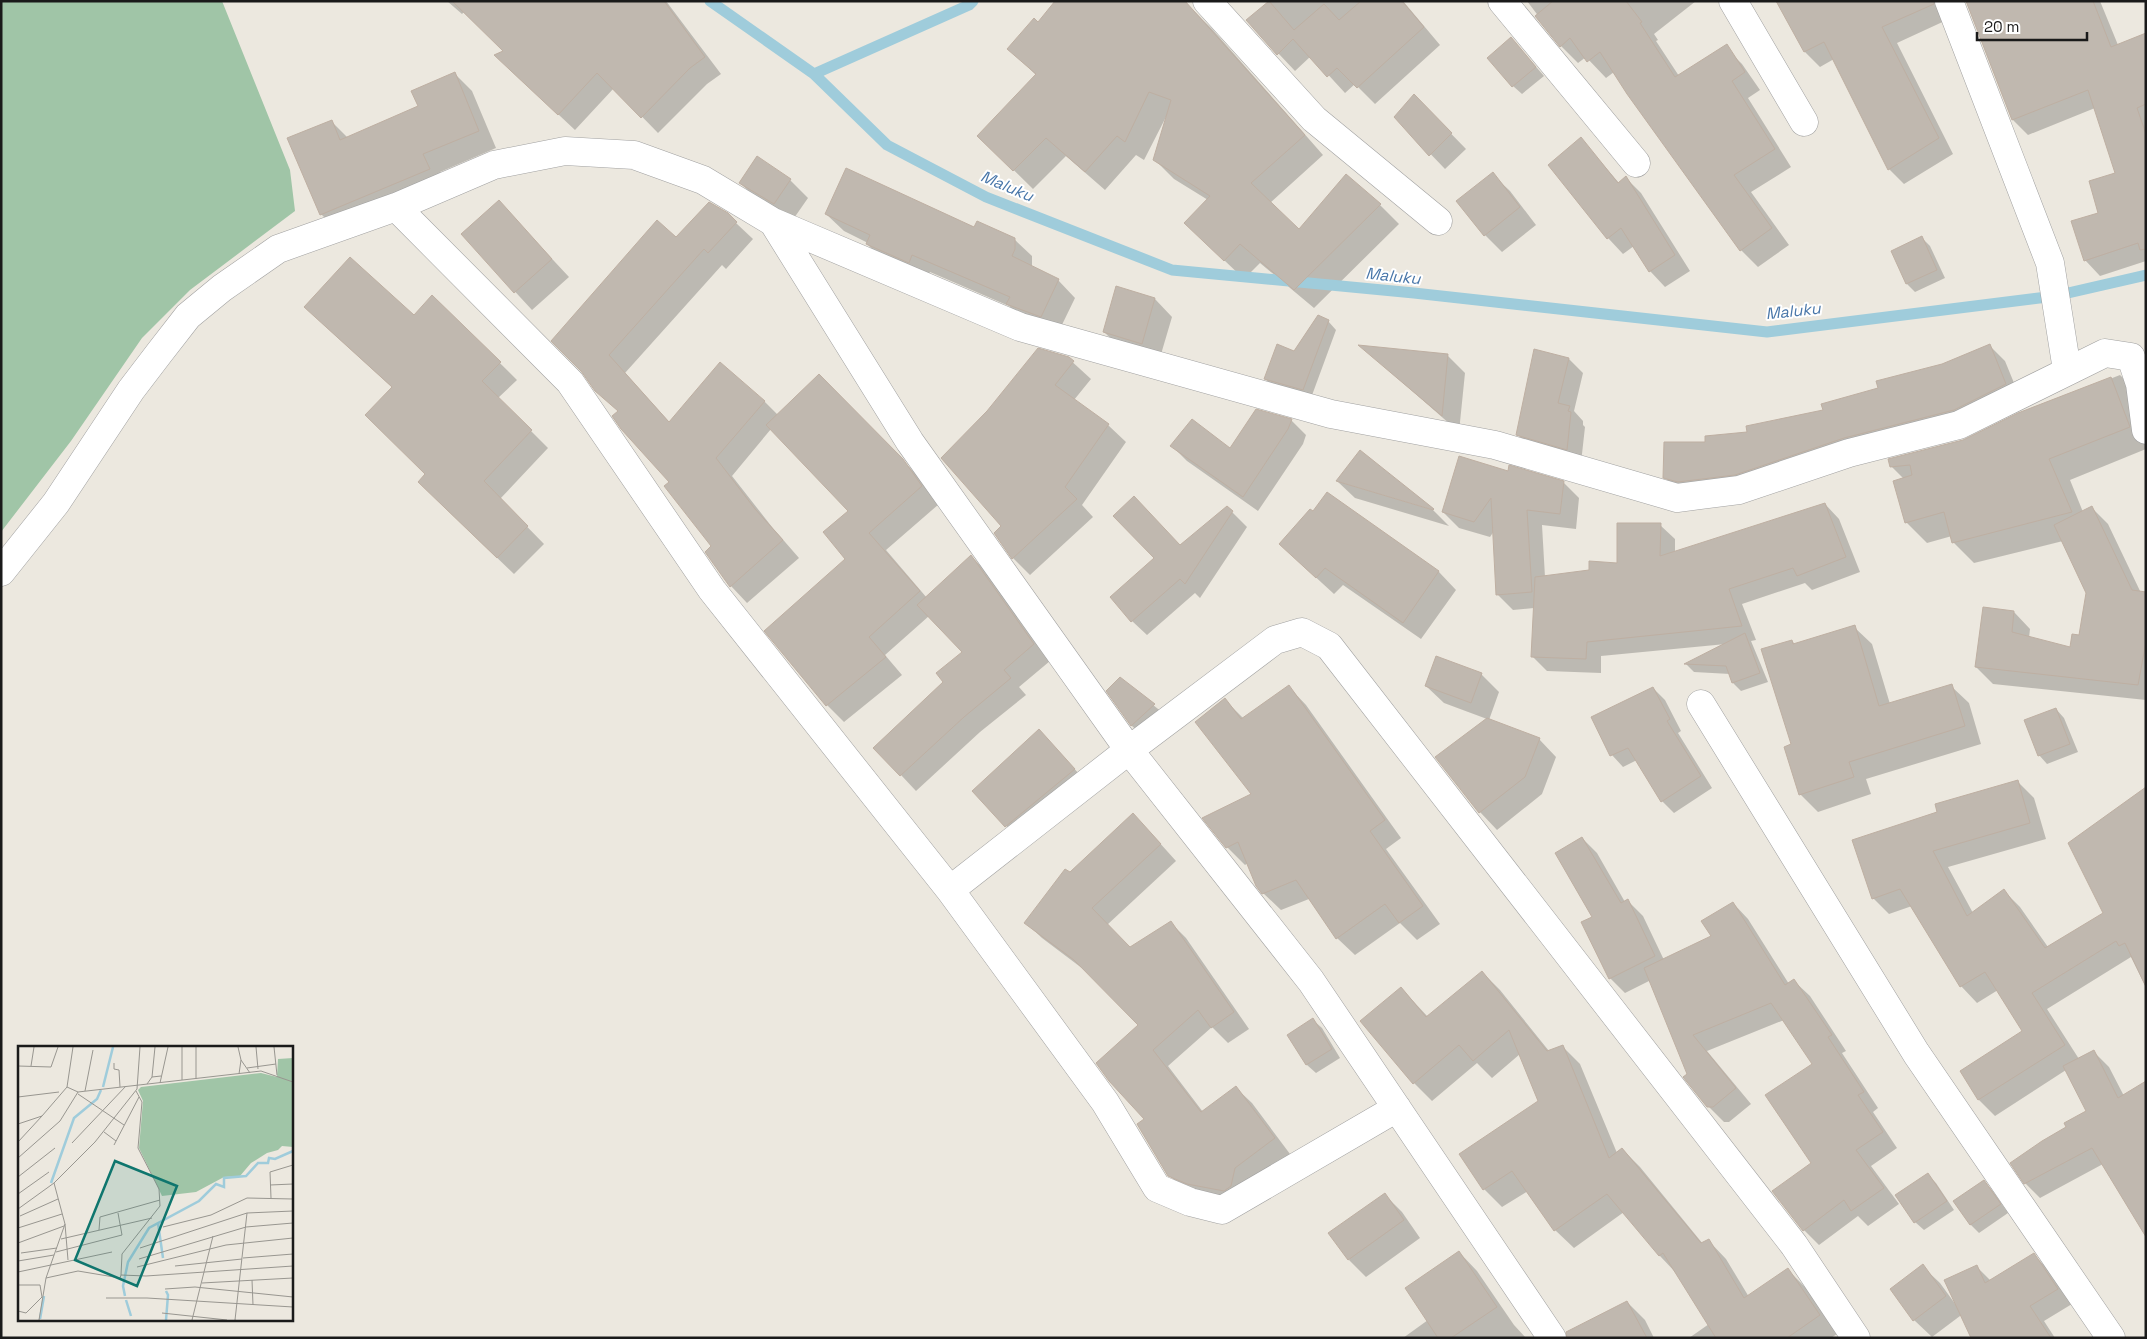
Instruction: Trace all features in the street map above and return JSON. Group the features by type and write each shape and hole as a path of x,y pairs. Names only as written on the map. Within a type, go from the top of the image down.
{"street":[{"path":"1207,1 1314,120 1438,222"},
{"path":"1502,1 1636,163"},
{"path":"1733,1 1804,122"},
{"path":"1949,1 2050,263 2066,370"},
{"path":"1,572 56,503 131,390 188,316 222,288 278,249 396,207 494,165 565,151 634,155 703,180 773,222 1020,327 1331,414 1495,446 1677,498 1739,490 1849,453 1959,425 2066,370 2105,353 2131,357 2140,384 2146,430"},
{"path":"396,207 570,382 712,590 950,890 1105,1102 1157,1188 1190,1202 1222,1210 1397,1108"},
{"path":"773,222 910,442 1129,750 1311,981 1552,1338"},
{"path":"950,890 1129,750 1275,640 1302,632 1329,646 1788,1237 1856,1338"},
{"path":"1701,704 1916,1053 2111,1338"}],"green space":[{"path":"1,1 222,1 290,170 295,211 190,290 142,338 71,441 1,532"}],"building":[{"path":"452,1 664,1 705,57 690,68 641,118 597,73 558,115 494,55 503,51"},
{"path":"1055,1 1185,1 1305,135 1251,183 1299,229 1346,174 1381,204 1294,290 1240,244 1224,261 1184,223 1210,196 1153,160 1171,100 1149,92 1125,142 1117,136 1085,172 1046,138 1013,171 977,136 1036,74 1007,49 1034,18 1038,22"},
{"path":"1269,1 1294,30 1324,4 1339,20 1361,1 1402,1 1424,27 1357,88 1337,68 1327,77 1293,39 1277,55 1246,20"},
{"path":"1553,1 1626,1 1642,22 1640,23 1675,77 1727,44 1745,72 1732,81 1775,149 1734,175 1772,228 1740,251 1627,94 1600,52 1587,62 1570,38 1560,47 1535,16"},
{"path":"1776,1 1934,1 1934,4 1882,27 1939,138 1888,170 1824,42 1804,52"},
{"path":"1966,1 2093,1 2111,47 2146,33 2146,104 2137,108 2146,134 2146,249 2140,250 2138,243 2084,261 2071,221 2098,213 2089,181 2115,173 2088,90 2012,120"},
{"path":"1511,37 1536,67 1512,87 1487,58"},
{"path":"455,72 479,131 423,154 430,169 320,215 287,138 332,120 340,140 418,106 411,91"},
{"path":"1414,94 1452,133 1429,156 1394,117"},
{"path":"1581,137 1618,183 1626,176 1675,255 1649,272 1621,228 1607,239 1548,165"},
{"path":"757,156 791,179 774,204 739,183"},
{"path":"846,168 974,227 977,221 1015,238 1015,249 1012,256 1059,279 1041,317 1006,304 1010,297 912,255 909,263 866,244 870,235 825,214"},
{"path":"1493,172 1520,207 1484,236 1456,201"},
{"path":"499,200 552,259 514,293 461,234"},
{"path":"709,202 728,213 737,222 708,253 704,249 609,355 669,422 720,362 765,401 716,458 755,509 783,540 730,587 705,552 711,546 664,486 669,482 621,429 612,416 618,411 595,391 581,371 551,341 657,220 676,237"},
{"path":"1922,236 1937,270 1906,284 1891,251"},
{"path":"350,257 414,315 432,295 501,362 482,381 532,430 484,481 528,526 497,558 418,482 425,474 365,415 392,387 304,307"},
{"path":"1116,286 1155,298 1142,344 1103,332"},
{"path":"1318,315 1329,320 1303,390 1264,379 1277,344 1294,351"},
{"path":"1990,344 2006,384 1954,410 1844,438 1735,475 1678,482 1663,478 1664,442 1705,442 1705,436 1747,432 1746,426 1823,410 1821,404 1878,388 1876,381 1942,364"},
{"path":"1358,345 1448,354 1442,416"},
{"path":"1038,348 1069,357 1074,361 1055,385 1109,424 1065,487 1077,499 1012,559 994,533 1001,526 941,458 987,411"},
{"path":"1534,349 1569,358 1558,403 1570,406 1568,411 1571,412 1567,450 1516,435"},
{"path":"819,374 903,459 922,486 869,533 920,591 869,637 886,657 826,706 764,631 845,559 823,532 848,511 766,425"},
{"path":"2111,377 2130,427 2049,459 2072,512 1952,543 1944,512 1905,523 1893,481 1912,475 1910,465 1890,467 1888,459 1963,440 2018,413"},
{"path":"1256,409 1292,419 1288,429 1243,497 1170,446 1192,419 1230,448"},
{"path":"1360,450 1434,509 1336,481"},
{"path":"1459,456 1508,471 1509,465 1564,481 1560,514 1527,510 1532,592 1496,595 1491,498 1474,522 1442,512"},
{"path":"1327,492 1439,571 1403,623 1325,568 1316,578 1279,544 1310,509 1313,511"},
{"path":"1134,496 1180,545 1227,506 1233,511 1185,584 1180,579 1131,622 1110,597 1154,558 1113,516"},
{"path":"1825,503 1846,557 1797,576 1793,568 1729,589 1742,626 1587,642 1586,659 1531,657 1535,577 1589,570 1589,561 1617,563 1617,523 1661,523 1660,556"},
{"path":"2092,506 2132,590 2146,592 2146,642 2138,685 1975,667 1983,607 2014,611 2012,632 2070,647 2072,634 2079,635 2086,593 2054,525"},
{"path":"971,555 1034,644 1004,670 1011,678 964,717 900,776 873,748 943,682 936,673 962,652 917,605"},
{"path":"1855,625 1879,706 1952,684 1965,726 1849,762 1854,777 1799,795 1784,747 1791,744 1761,649 1792,640 1793,644"},
{"path":"1745,633 1760,673 1732,683 1726,666 1684,664"},
{"path":"1436,656 1482,673 1471,703 1425,686"},
{"path":"1120,677 1155,704 1131,726 1106,691"},
{"path":"1289,685 1385,820 1370,831 1423,906 1399,923 1385,904 1336,939 1296,880 1262,894 1256,886 1238,842 1226,848 1202,818 1251,794 1195,722 1225,698 1241,719"},
{"path":"1653,687 1670,719 1667,721 1701,776 1661,802 1628,748 1610,756 1591,717"},
{"path":"2056,708 2070,744 2038,756 2024,720"},
{"path":"1487,718 1540,738 1525,777 1479,813 1435,757"},
{"path":"1039,729 1075,769 1005,827 972,791"},
{"path":"2018,780 2030,823 1933,851 1967,916 2004,889 2045,948 2103,913 2068,843 2146,787 2146,987 2125,943 2119,946 2116,941 2032,993 2065,1045 1978,1100 1960,1071 2022,1031 1985,972 1960,987 1900,889 1872,899 1852,840 1937,812 1935,804"},
{"path":"1133,813 1161,844 1092,908 1130,947 1171,921 1234,1012 1211,1028 1198,1010 1153,1050 1201,1112 1236,1086 1275,1138 1235,1168 1231,1186 1224,1191 1187,1184 1168,1176 1137,1124 1144,1119 1109,1081 1096,1063 1138,1025 1074,960 1024,923 1065,869 1070,872"},
{"path":"1582,837 1621,903 1628,899 1655,956 1609,979 1581,922 1592,917 1555,853"},
{"path":"1733,902 1785,985 1794,979 1832,1035 1828,1037 1864,1092 1858,1095 1883,1132 1856,1150 1884,1188 1851,1211 1844,1200 1803,1231 1772,1191 1811,1163 1765,1095 1812,1064 1771,1003 1693,1035 1736,1088 1713,1107 1707,1107 1683,1077 1687,1074 1644,968 1711,936 1701,921"},
{"path":"1482,971 1547,1051 1563,1045 1609,1158 1622,1148 1701,1243 1709,1239 1744,1298 1788,1268 1820,1315 1787,1338 1716,1338 1663,1253 1659,1256 1607,1194 1554,1231 1512,1171 1483,1190 1459,1154 1538,1101 1509,1030 1473,1061 1459,1045 1413,1084 1360,1021 1401,987 1426,1017"},
{"path":"1313,1018 1332,1049 1306,1065 1287,1035"},
{"path":"2094,1050 2118,1098 2146,1081 2146,1237 2092,1148 2024,1184 2010,1163 2066,1127 2064,1123 2086,1111 2063,1066"},
{"path":"1928,1173 1947,1201 1914,1223 1895,1195"},
{"path":"1984,1180 2001,1204 1970,1225 1953,1201"},
{"path":"1385,1193 1404,1220 1348,1260 1328,1233"},
{"path":"1459,1251 1497,1307 1451,1338 1438,1338 1405,1288"},
{"path":"2034,1253 2058,1289 2030,1306 2051,1338 1971,1338 1944,1280 1977,1265 1985,1283"},
{"path":"1923,1264 1946,1296 1913,1321 1890,1289"},
{"path":"1627,1301 1647,1338 1567,1338 1566,1332"}],"waterway":[{"name":"Maluku","path":"710,1 814,74 887,145 986,197 1172,270 1414,293 1767,332 2055,296 2146,275"},
{"path":"814,74 969,5 973,1"}]}
